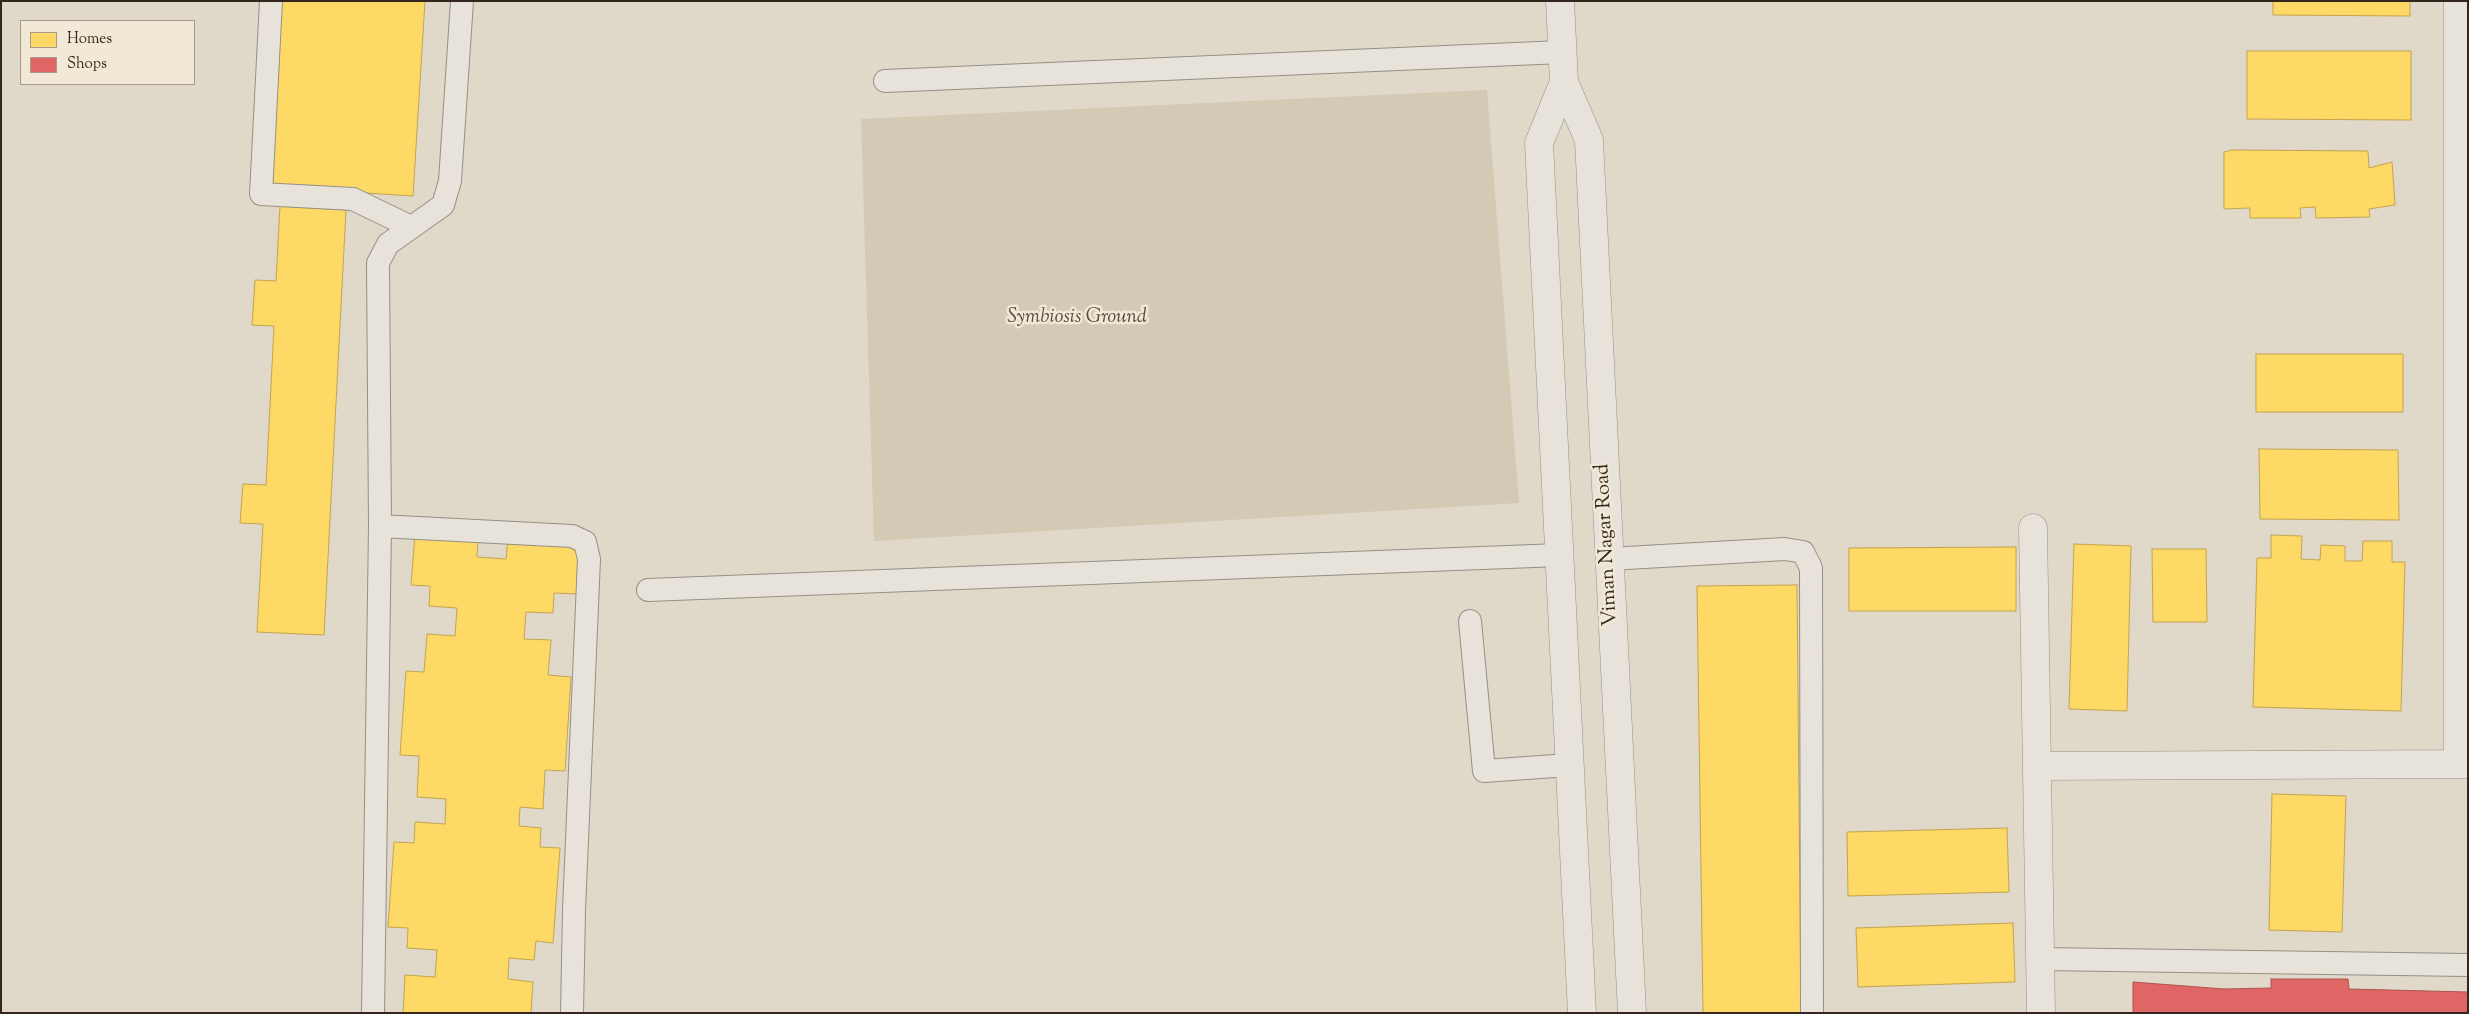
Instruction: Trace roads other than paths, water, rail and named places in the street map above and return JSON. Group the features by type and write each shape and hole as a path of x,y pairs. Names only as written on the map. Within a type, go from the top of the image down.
{"street":[{"name":"Viman Nagar Road","path":"1560,1 1564,82 1589,140 1632,1013"},
{"path":"2037,766 2463,764 2463,296 2458,1"},
{"name":"Viman Nagar Road","path":"1564,82 1539,143 1582,1013"},
{"path":"2033,528 2041,1013"}],"lane":[{"path":"271,1 261,194 353,199 411,227"},
{"path":"374,1013 380,526 378,263 388,244 443,205 450,181 462,1"},
{"path":"885,81 1562,52"},
{"path":"380,526 572,536 585,542 589,559 574,910 572,1013"},
{"path":"1609,559 1785,549 1803,552 1812,568 1812,1013"},
{"path":"648,590 1560,554"},
{"path":"1470,622 1484,772 1570,765"},
{"path":"2040,959 2468,965"}],"park label":[{"name":"Symbiosis Ground","path":"1077,319"}]}
